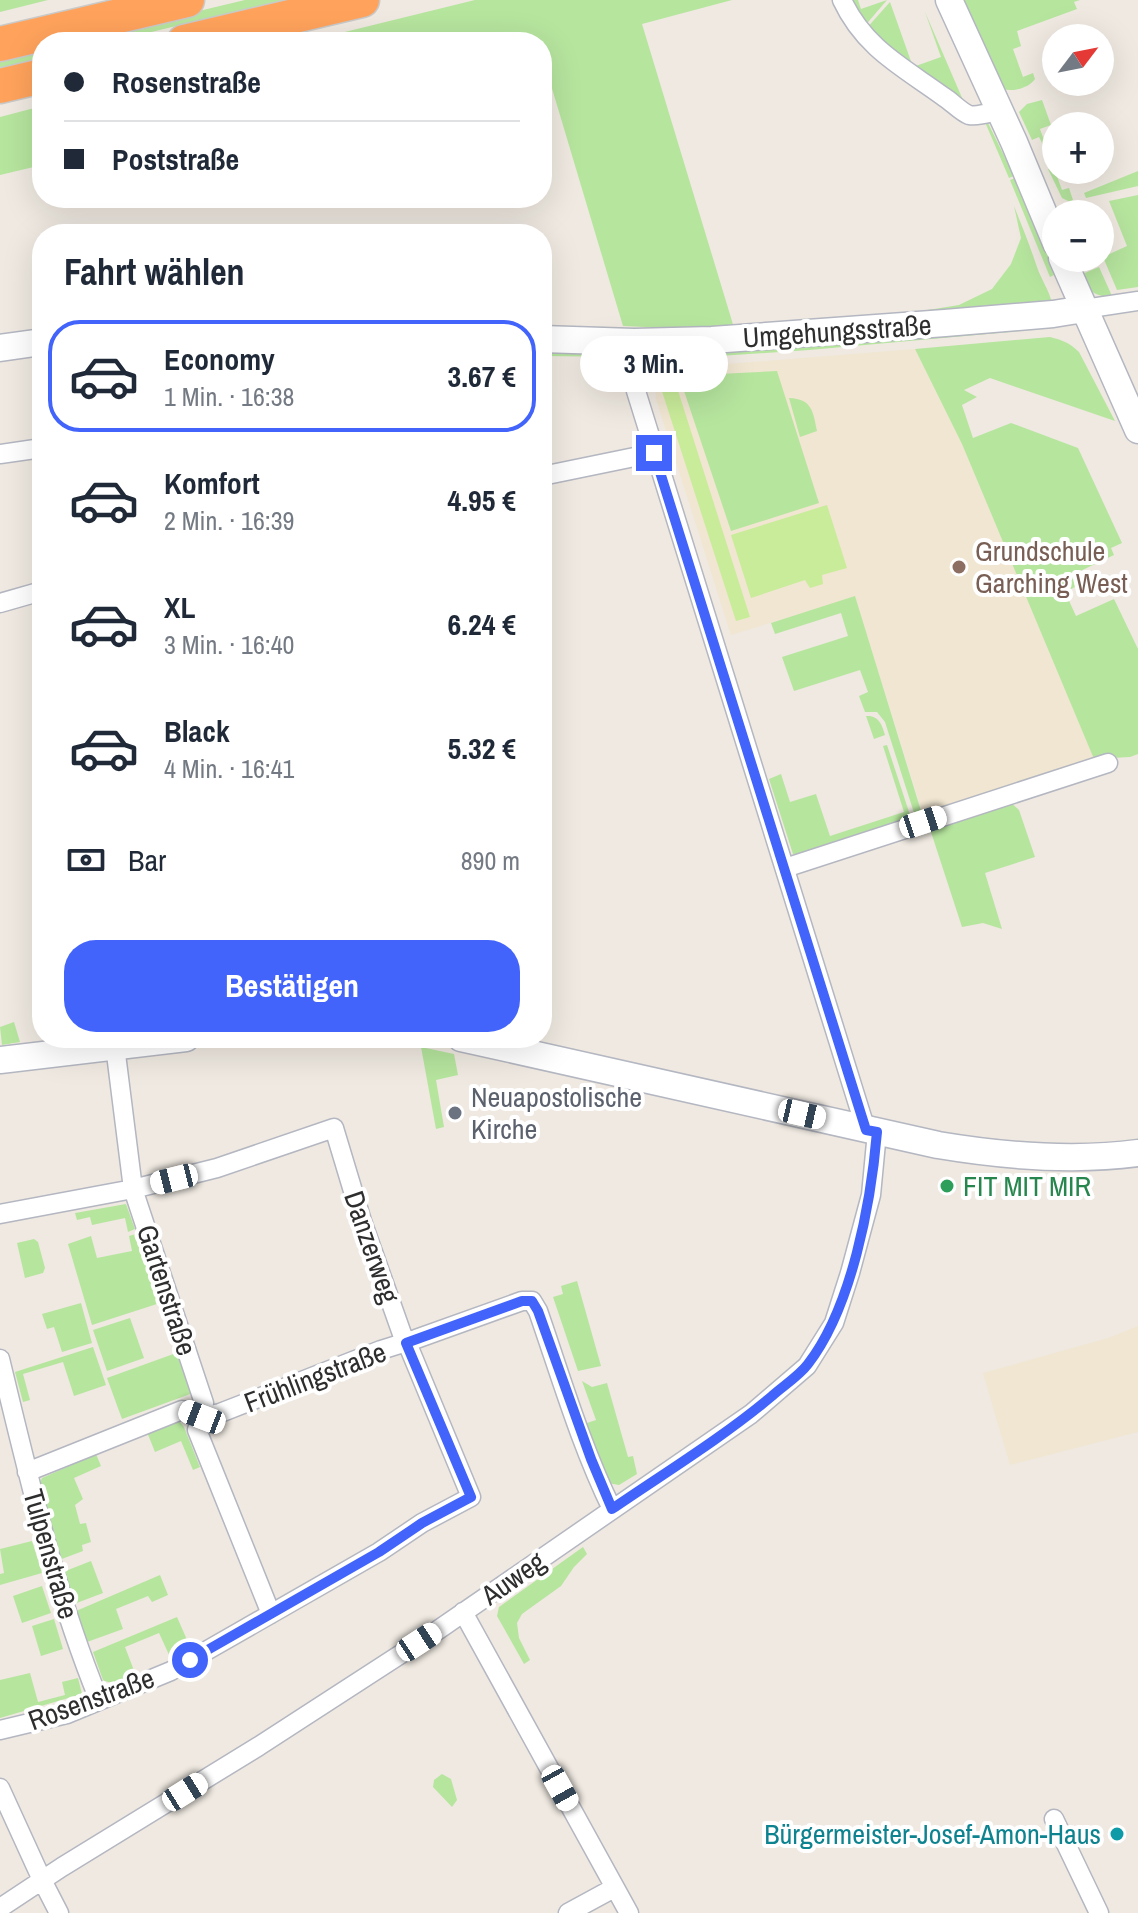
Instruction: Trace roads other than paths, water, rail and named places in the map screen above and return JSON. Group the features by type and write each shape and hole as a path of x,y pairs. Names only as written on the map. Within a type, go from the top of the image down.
{"highway":[{"path":"51,32 187,0"},
{"path":"226,32 362,0"},
{"path":"0,44 32,36"},
{"path":"0,86 32,78"}],"street":[{"path":"842,0 876,48 909,74 968,115 1000,110"},
{"path":"949,0 1042,210"},
{"path":"1068,272 1138,430"},
{"path":"1084,309 1138,301"},
{"name":"Umgehungsstraße","path":"552,339 712,340 1084,309"},
{"path":"634,342 636,391 654,453 746,752 872,1131"},
{"path":"0,348 32,343"},
{"path":"0,454 32,449"},
{"path":"552,474 654,453"},
{"path":"0,603 32,594"},
{"path":"785,868 1108,763"},
{"path":"0,1060 99,1048"},
{"name":"Gartenstraße","path":"115,1048 133,1189 204,1403 197,1430 271,1614"},
{"path":"506,1048 938,1145 1016,1154 1094,1158 1138,1153"},
{"name":"Danzerweg","path":"133,1189 217,1168 334,1128 362,1221 402,1334 471,1497"},
{"name":"Auweg","path":"0,1908 259,1746 463,1612 751,1414 807,1366 834,1323 850,1273 871,1195 872,1131"},
{"path":"0,1214 133,1189"},
{"name":"Frühlingstraße","path":"27,1472 182,1410 202,1417 220,1413 381,1350 522,1301 532,1301 612,1509"},
{"name":"Tulpenstraße","path":"0,1359 55,1577 99,1700"},
{"name":"Rosenstraße","path":"0,1730 67,1714 171,1671 471,1497"},
{"path":"463,1612 629,1913"},
{"path":"0,1788 59,1913"},
{"path":"1054,1819 1099,1913"},
{"path":"568,1913 614,1888"}],"place":[{"name":"Grundschule Garching West","path":"959,567"},
{"name":"Neuapostolische Kirche","path":"455,1113"},
{"name":"FIT MIT MIR","path":"947,1186"},
{"name":"Bürgermeister-Josef-Amon-Haus","path":"1117,1834"}]}
